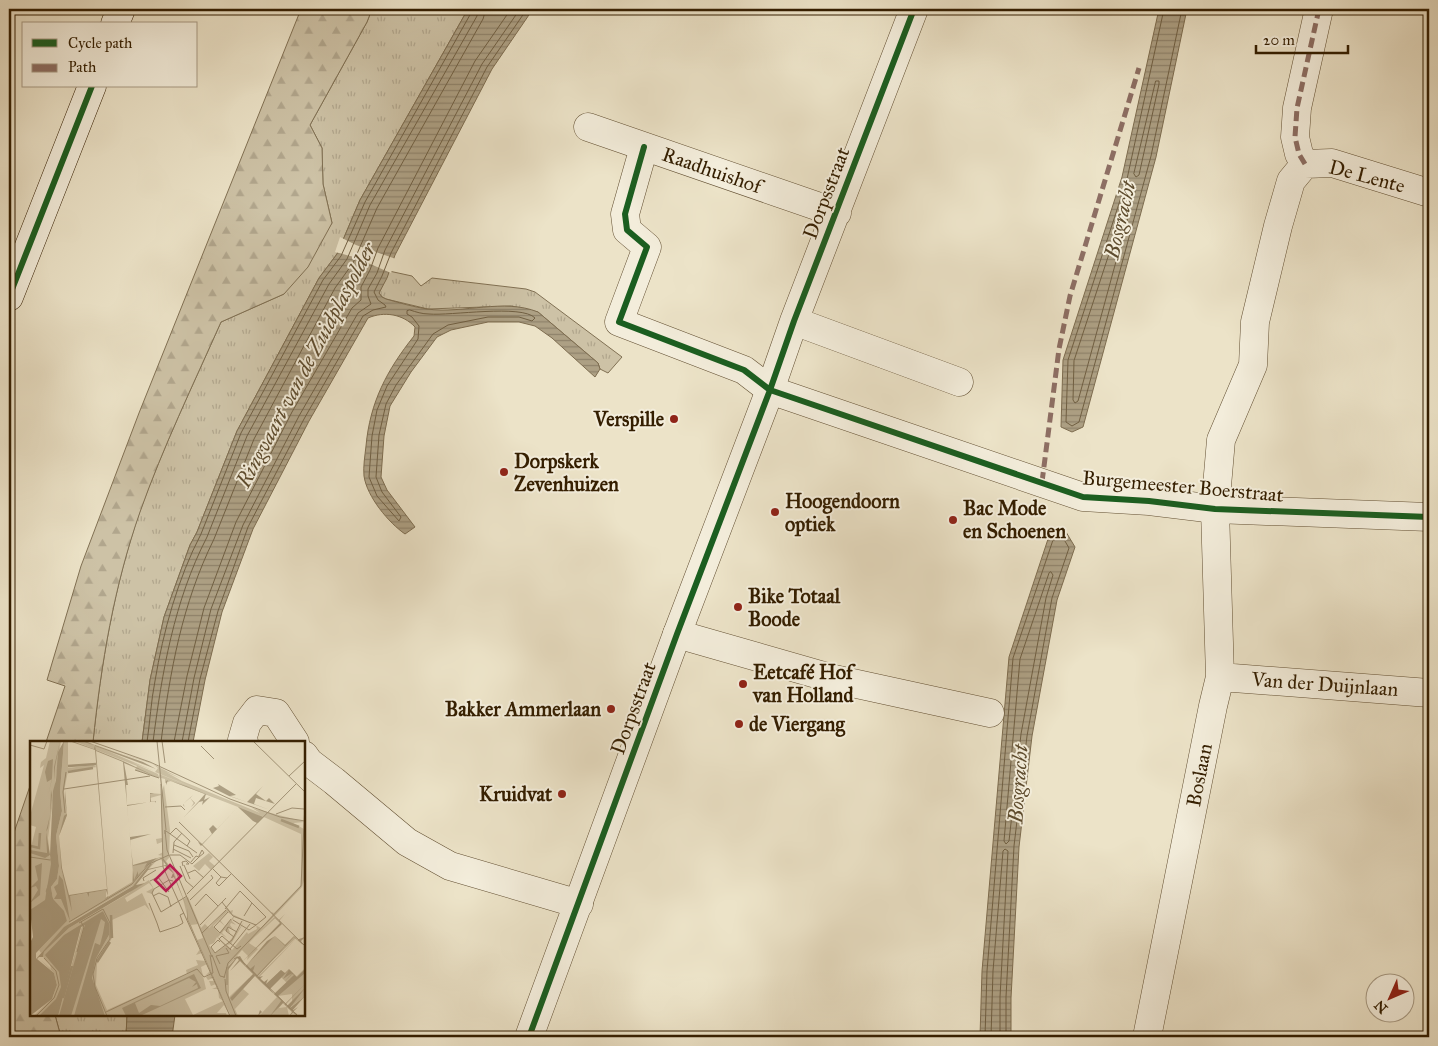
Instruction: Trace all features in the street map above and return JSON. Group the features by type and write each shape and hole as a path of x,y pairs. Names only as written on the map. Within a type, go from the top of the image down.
{"street":[{"path":"116,22 121,9"},
{"name":"Dorpsstraat","path":"529,1037 677,634 914,9"},
{"path":"1305,164 1299,154 1295,137 1297,108 1319,9"},
{"path":"9,297 91,88"},
{"name":"Raadhuishof","path":"588,127 837,213"},
{"path":"644,147 625,214 627,230 646,247 619,322 744,370 770,390"},
{"name":"De Lente","path":"1305,164 1332,163 1429,193"},
{"name":"Boslaan","path":"1147,1037 1209,723 1220,677 1215,509 1221,440 1253,365 1254,322 1290,181 1305,164"},
{"path":"794,322 959,382"},
{"name":"Burgemeester Boerstraat","path":"770,390 1083,497 1149,501 1215,509 1429,517"},
{"path":"677,634 834,679 990,713"},
{"name":"Van der Duijnlaan","path":"1220,677 1429,693"},
{"path":"243,741 247,723 257,710 276,713 294,741"},
{"path":"305,758 407,842 450,866 579,904"}],"green space":[{"path":"301,9 372,9 367,22 310,125 322,148 323,184 332,223 308,267 284,294 221,322 158,464 131,540 110,626 93,741 46,741 65,686 47,680 81,566 139,413"},
{"path":"372,9 468,9 360,200 337,254 319,278 237,431 197,532 190,545 164,617 150,680 142,741 93,741 110,625 131,539 158,463 221,322 284,294 332,223 323,184 322,148 310,125 367,22"},
{"path":"389,271 412,276 421,286 432,278 526,289 535,292 622,357 608,373 600,369 598,363 538,312 511,306 428,309 386,299 379,293"},
{"path":"30,786 30,1016 55,1016 61,1037 9,1037 9,847"},
{"path":"55,1016 127,1016 126,1037 61,1037"}],"water":[{"name":"Ringvaart van de Zuidplaspolder","path":"468,9 533,9 492,69 395,255 387,278 379,293 386,299 427,309 455,310 511,306 538,312 598,363 600,369 595,377 552,338 535,326 519,322 488,322 451,330 437,337 411,372 390,406 384,436 381,477 387,490 415,527 405,534 392,523 374,501 366,484 364,465 371,415 381,387 396,361 414,336 415,327 405,319 393,315 387,314 368,318 309,421 253,529 222,612 205,680 193,741 142,741 150,680 164,617 190,545 197,532 237,431 319,278 337,254 360,200"},
{"name":"Bosgracht","path":"1159,9 1187,9 1156,157 1083,427 1072,432 1061,427 1063,360 1122,177"},
{"name":"Bosgracht","path":"1051,530 1066,532 1075,547 1057,600 1032,736 1019,847 1011,998 1011,1037 980,1037 982,971 1009,657"},
{"path":"127,1016 175,1016 172,1037 126,1037"}],"pier":[{"path":"340,237 356,245 396,259 391,273 354,257 335,252"}],"marked path":[{"path":"1305,164 1299,154 1295,137 1297,108 1319,9"},
{"path":"1042,482 1059,349 1070,296 1139,68"}],"cycle path":[{"path":"529,1037 794,321 914,9"},
{"path":"9,297 91,88"},
{"path":"644,147 625,214 627,230 647,247 619,322 744,370 770,390 1083,497 1149,501 1215,509 1429,517"}],"place":[{"name":"Verspille","path":"674,419"},
{"name":"Dorpskerk Zevenhuizen","path":"504,472"},
{"name":"Hoogendoorn optiek","path":"775,512"},
{"name":"Bac Mode en Schoenen","path":"953,520"},
{"name":"Bike Totaal Boode","path":"738,607"},
{"name":"Eetcafé Hof van Holland","path":"743,684"},
{"name":"Bakker Ammerlaan","path":"611,709"},
{"name":"de Viergang","path":"739,724"},
{"name":"Kruidvat","path":"562,794"}]}
